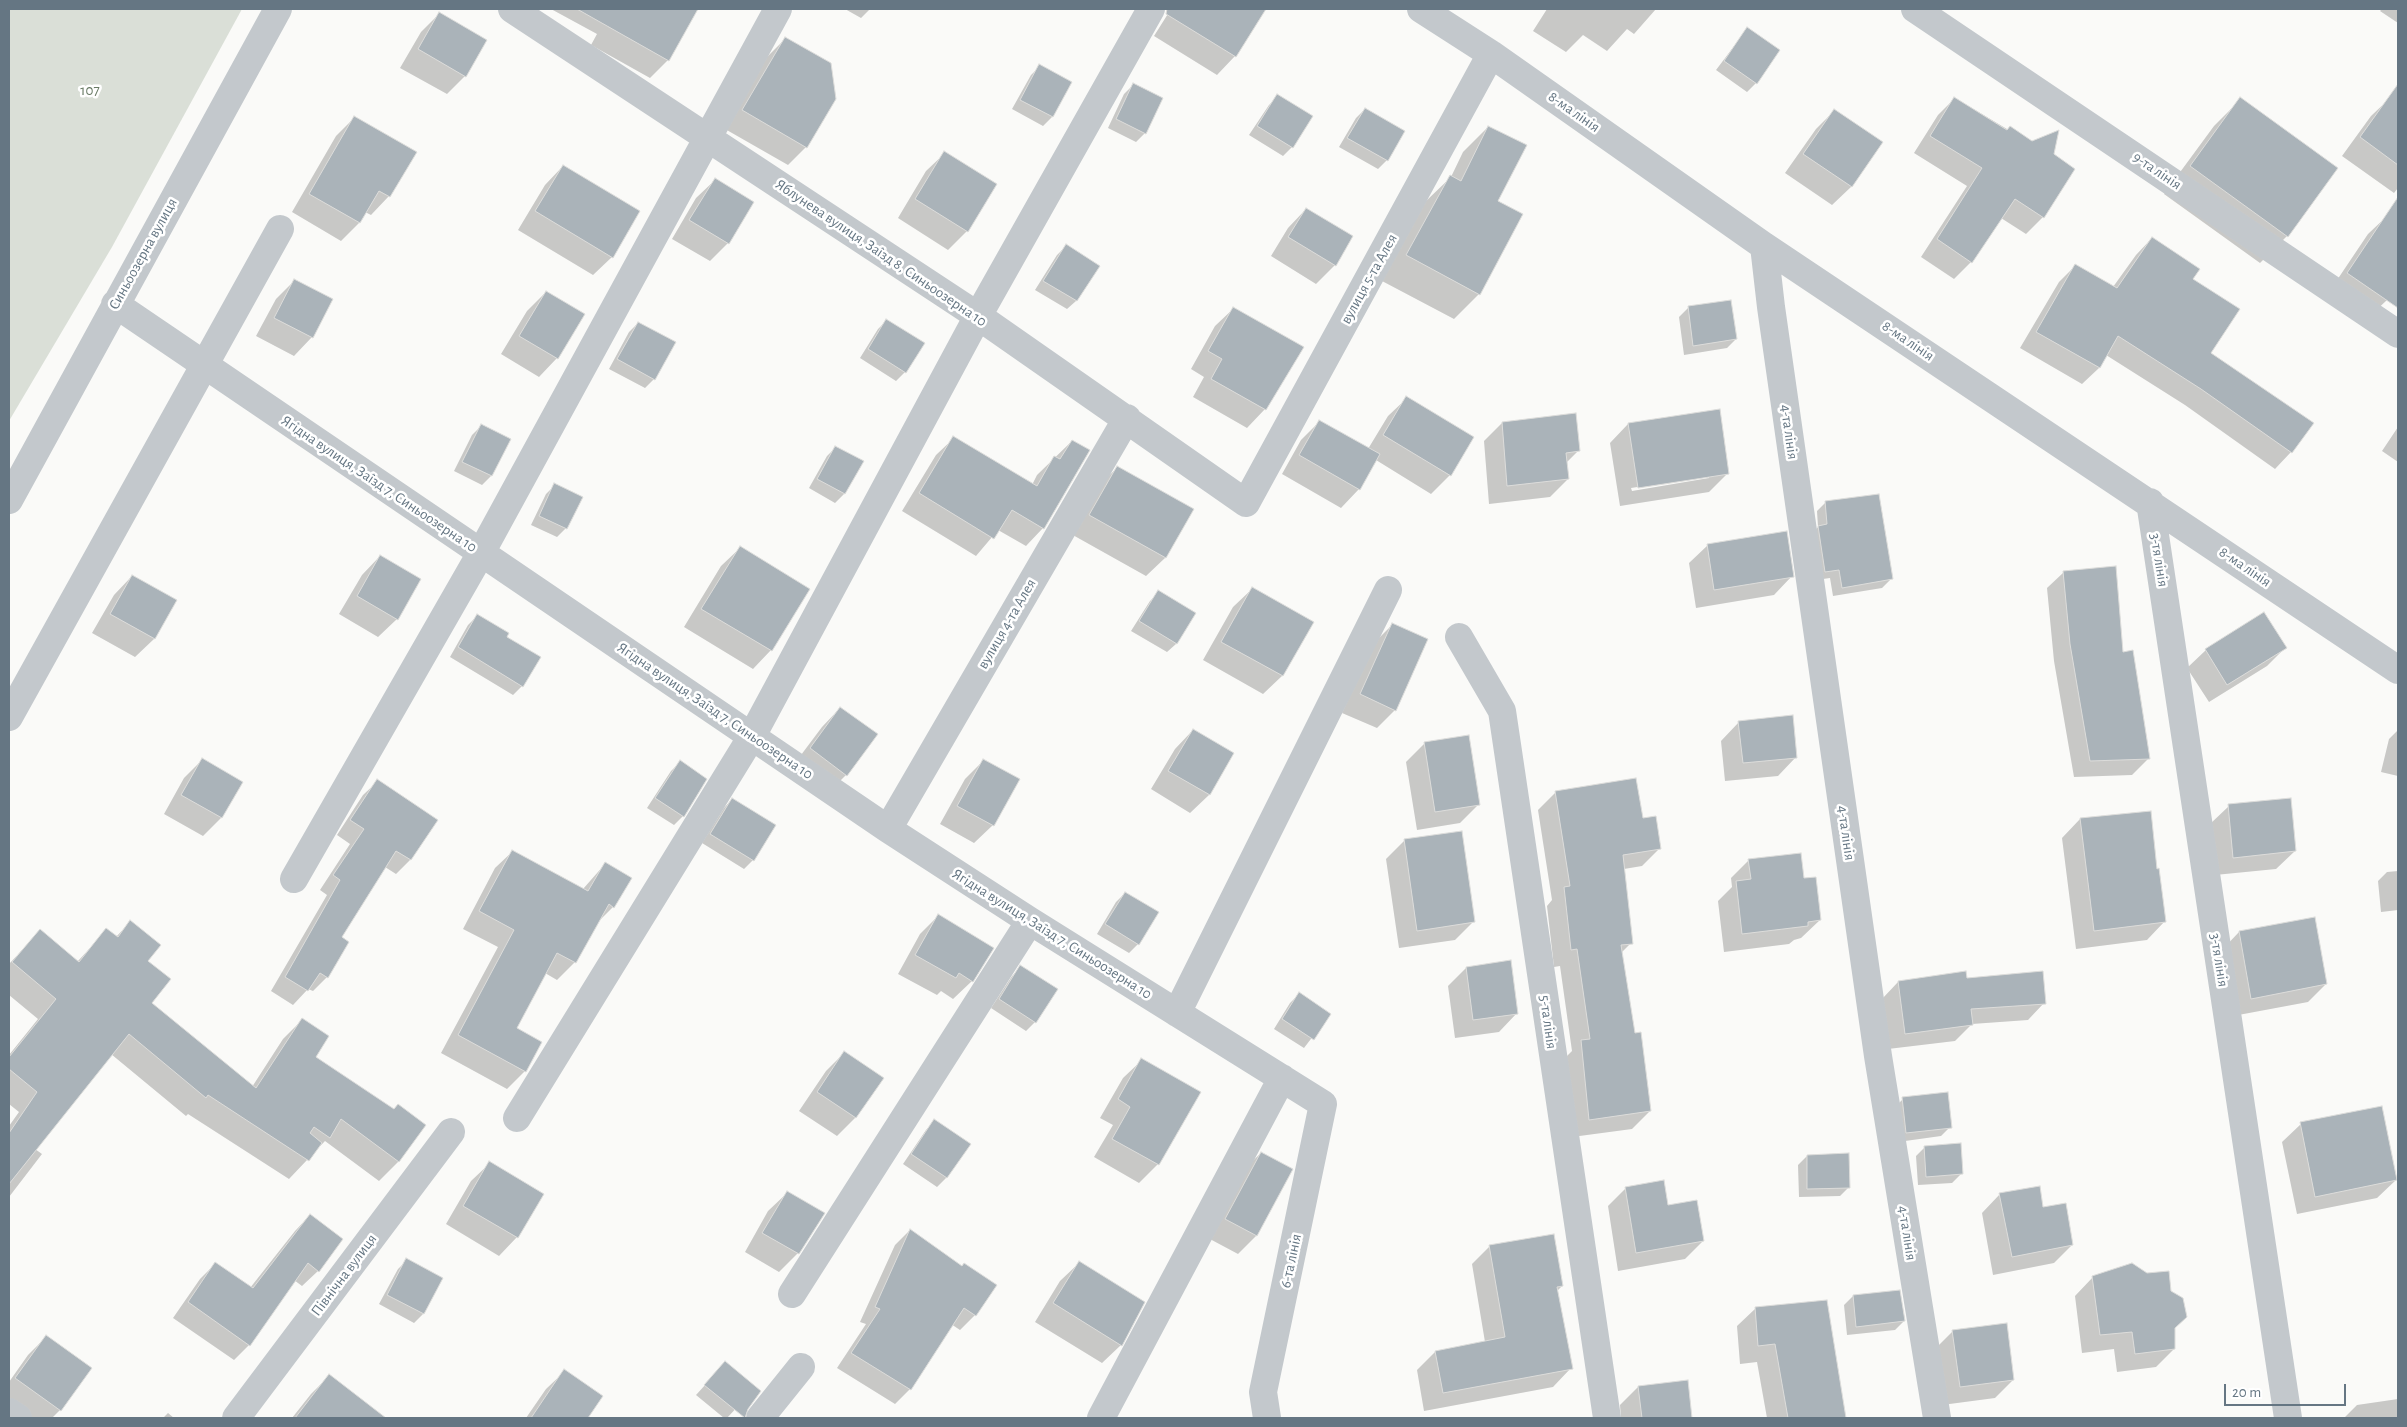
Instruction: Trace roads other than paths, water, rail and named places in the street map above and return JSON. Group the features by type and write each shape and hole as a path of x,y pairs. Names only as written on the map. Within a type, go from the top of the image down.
{"street":[{"name":"Синьоозерна вулиця","path":"9,500 278,9"},
{"name":"Яблунева вулиця, Заїзд 8, Синьоозерна 10","path":"512,9 978,316 1127,418 1246,503"},
{"path":"294,879 481,553 778,9"},
{"path":"517,1118 752,736 978,316 1151,9"},
{"name":"8-ма лінія","path":"1421,9 1491,54 1764,246 2150,502 2398,670"},
{"name":"9-та лінія","path":"1915,9 2398,334"},
{"name":"вулиця 5-та Алея","path":"1246,503 1491,54"},
{"path":"9,717 280,230"},
{"name":"4-та лінія","path":"1764,246 1771,307 1878,1056 1937,1418"},
{"name":"Ягідна вулиця, Заїзд 7, Синьоозерна 10","path":"115,304 888,829 1030,921 1323,1104"},
{"name":"вулиця 4-та Алея","path":"888,829 1127,418"},
{"name":"3-тя лінія","path":"2150,502 2288,1418"},
{"path":"1177,1013 1388,590"},
{"name":"5-та лінія","path":"1459,637 1502,711 1608,1418"},
{"path":"792,1294 1030,921"},
{"path":"1101,1418 1282,1078"},
{"name":"6-та лінія","path":"1267,1418 1264,1392 1323,1104"},
{"name":"Північна вулиця","path":"236,1418 451,1132"},
{"path":"760,1418 801,1367"},
{"path":"9,1412 18,1418"}],"park label":[{"name":"107","path":"90,90"}]}
